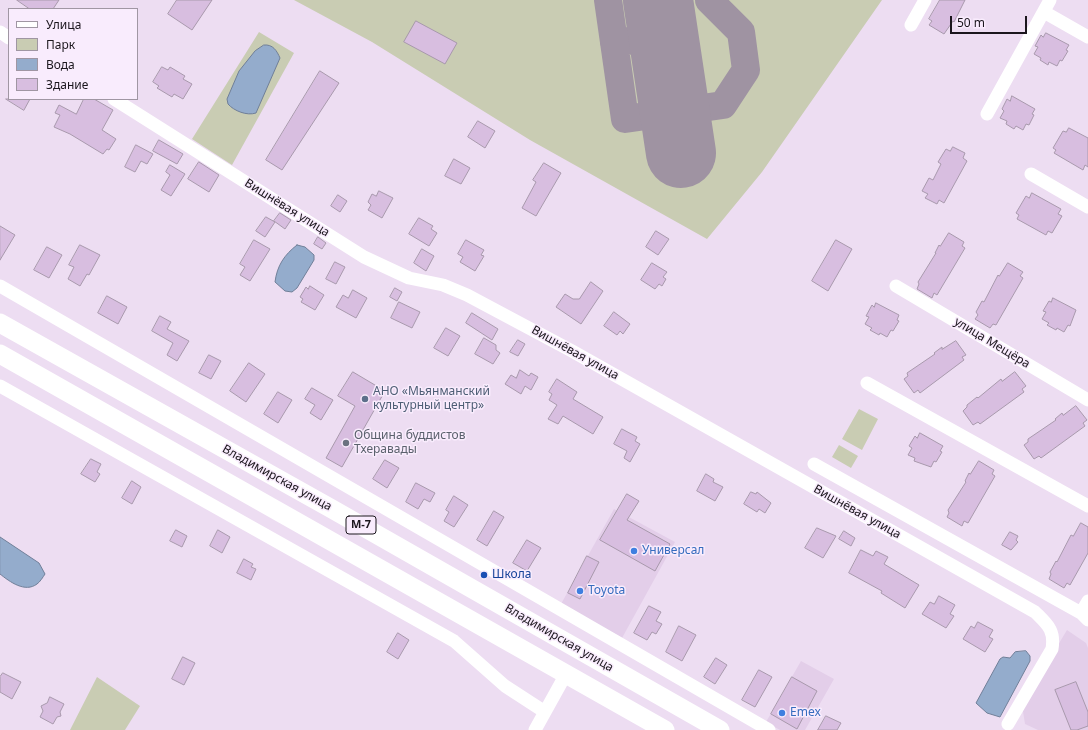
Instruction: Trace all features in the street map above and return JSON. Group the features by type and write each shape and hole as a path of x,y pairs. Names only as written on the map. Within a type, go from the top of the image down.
{"highway":[{"name":"Владимирская улица","path":"0,323 325,505 720,730"},
{"name":"М-7","path":"0,354 665,730"}],"street":[{"path":"911,26 925,0"},
{"path":"987,114 1047,6 1088,37"},
{"name":"Вишнёвая улица","path":"116,100 364,257 409,278 443,285 468,295 578,355 1035,612 1047,624 1054,637 1052,649 1008,724"},
{"path":"1031,174 1088,207"},
{"path":"0,286 769,730"},
{"name":"улица Мещёра","path":"896,286 1088,400"},
{"path":"867,383 1088,506"},
{"path":"0,386 454,641 505,686 545,712"},
{"path":"814,464 1085,617 1088,601"},
{"path":"535,730 566,674"}],"shaded area":[{"path":"614,509 675,542 622,638 561,604"},
{"path":"1067,630 1086,643 1088,648 1088,730 1038,730 1025,724 1022,705"},
{"path":"801,661 834,679 805,730 780,730 766,722"}],"green space":[{"path":"294,0 882,0 762,172 707,239 530,140 372,42"},
{"path":"259,32 294,53 232,165 192,139"},
{"path":"859,409 878,419 862,450 842,439"},
{"path":"839,445 858,456 851,468 832,457"},
{"path":"97,677 140,706 125,730 70,730"}],"water":[{"path":"264,45 272,47 280,58 256,113 249,114 241,112 231,107 228,104 227,99 239,71 255,51"},
{"path":"297,245 305,247 314,255 314,260 297,288 292,292 285,291 275,282 277,271 288,253"},
{"path":"0,537 39,563 45,574 38,583 32,586 23,587 13,583 0,574"},
{"path":"1026,651 1030,656 1030,661 1000,717 987,713 976,703 1000,659 1003,657 1010,658 1015,652"}],"building":[{"path":"17,0 59,0 54,8 29,8"},
{"path":"177,0 212,0 192,30 168,14"},
{"path":"940,0 965,0 954,22 953,21 944,34 929,25 932,21 929,19"},
{"path":"416,21 457,43 445,64 404,42"},
{"path":"1046,33 1069,45 1066,50 1068,51 1057,66 1049,62 1048,65 1034,54 1038,47 1035,46 1041,35 1043,37"},
{"path":"162,67 168,70 170,67 185,76 183,79 192,84 183,99 174,94 172,97 157,88 159,86 153,82"},
{"path":"320,71 339,83 282,170 266,160"},
{"path":"1012,96 1035,109 1029,125 1026,124 1023,130 1016,126 1014,129 1006,124 1007,121 1000,118 1004,111 1002,109 1007,99 1010,101"},
{"path":"6,99 29,100 24,110"},
{"path":"83,100 96,100 113,110 102,130 116,139 109,150 107,149 103,154 70,134 54,127 60,115 55,113 59,105 76,114"},
{"path":"478,121 495,131 485,148 468,137"},
{"path":"1069,128 1088,138 1088,167 1085,165 1083,170 1054,153 1056,150 1053,148 1063,131 1066,132"},
{"path":"159,140 183,154 177,164 153,151"},
{"path":"136,145 153,154 147,164 141,161 135,172 125,167"},
{"path":"953,147 965,153 963,158 967,161 944,203 939,200 937,204 925,198 928,194 922,191 929,178 933,180 941,164 938,162 946,149 950,151"},
{"path":"454,159 470,168 461,184 445,176"},
{"path":"199,162 219,175 209,192 188,179"},
{"path":"544,163 561,173 536,216 522,208 536,182 533,180"},
{"path":"170,165 185,174 171,196 161,190 170,175 166,172"},
{"path":"379,191 393,198 382,218 368,210 371,205 368,202 372,194 376,196"},
{"path":"1032,193 1061,209 1058,214 1062,216 1052,233 1048,231 1046,235 1017,219 1019,215 1016,213 1026,196 1029,198"},
{"path":"338,195 347,201 340,212 331,206"},
{"path":"280,213 291,220 285,229 274,221"},
{"path":"266,217 275,222 265,237 256,231"},
{"path":"419,218 433,226 431,229 437,233 429,246 409,234"},
{"path":"0,226 15,235 0,260"},
{"path":"656,231 669,239 658,255 646,247"},
{"path":"949,233 964,242 962,246 965,248 937,295 934,293 932,298 917,289 919,284 918,282 936,253 939,245 940,246"},
{"path":"318,237 326,243 322,249 314,244"},
{"path":"254,240 270,249 250,281 240,275 245,267 240,264"},
{"path":"466,240 484,250 481,255 484,256 475,271 460,262 463,257 458,254"},
{"path":"836,240 852,249 828,291 812,281"},
{"path":"80,245 100,255 89,275 87,274 80,286 68,279 74,267 69,265"},
{"path":"47,247 62,255 49,278 34,270"},
{"path":"422,249 434,256 426,271 414,263"},
{"path":"335,262 345,267 336,284 326,279"},
{"path":"652,263 667,272 663,277 666,279 662,286 659,284 655,289 641,280"},
{"path":"1008,263 1023,272 1020,276 1023,278 996,325 993,324 990,328 975,319 978,315 976,312 982,301 984,302 998,275 999,276"},
{"path":"591,282 603,291 581,324 556,307 565,294 573,299 579,299"},
{"path":"310,286 324,295 315,310 301,302 303,299 300,297 306,287 308,289"},
{"path":"395,288 402,292 397,301 390,297"},
{"path":"353,290 367,298 356,318 336,307 343,295 348,298"},
{"path":"107,296 127,307 118,324 98,313"},
{"path":"1053,298 1076,310 1070,326 1068,325 1064,332 1047,325 1049,323 1042,319 1046,312 1043,311 1049,301 1051,302"},
{"path":"399,302 420,312 412,328 391,318"},
{"path":"876,303 899,315 897,320 899,321 887,337 870,330 872,328 865,324 869,317 866,316 872,305 874,307"},
{"path":"614,312 630,324 623,334 620,331 617,335 604,326"},
{"path":"472,313 498,329 492,340 466,323"},
{"path":"160,316 171,322 167,329 189,341 177,361 167,355 173,343 152,331"},
{"path":"446,328 460,336 448,356 434,348"},
{"path":"484,338 496,345 496,350 500,353 493,364 475,354"},
{"path":"518,340 525,344 518,356 510,352"},
{"path":"956,341 966,355 962,357 964,360 920,393 918,390 914,393 904,379 908,376 907,373 935,354 934,353 942,347 942,349"},
{"path":"209,355 221,361 211,379 199,373"},
{"path":"249,363 265,374 246,402 230,391"},
{"path":"520,370 529,376 531,373 538,377 531,390 525,386 521,394 505,384 511,375 516,378"},
{"path":"353,372 385,391 342,467 326,458 355,406 338,396"},
{"path":"1015,372 1026,386 1022,389 1024,392 980,424 978,422 973,425 963,411 967,405 1001,379 1002,381"},
{"path":"557,379 577,392 573,399 603,417 593,434 563,416 558,424 548,419 557,405 549,400 552,394 549,392"},
{"path":"312,388 333,400 321,420 310,413 315,405 305,399"},
{"path":"278,392 292,400 278,423 264,414"},
{"path":"1076,406 1087,420 1083,423 1085,426 1041,458 1039,456 1034,459 1024,445 1028,442 1028,439 1056,420 1055,419 1062,413 1063,415"},
{"path":"622,429 637,437 635,441 640,444 630,462 624,458 627,451 614,444"},
{"path":"920,433 943,446 940,451 942,452 931,467 914,461 915,458 908,455 912,448 909,446 915,436 917,438"},
{"path":"91,459 101,464 97,472 100,474 95,482 81,474"},
{"path":"385,460 399,468 387,488 373,479"},
{"path":"979,461 994,470 992,474 995,476 968,523 964,521 962,526 947,517 949,513 948,510 966,482 965,481 969,473 970,474"},
{"path":"706,474 714,479 713,482 723,487 715,501 697,491"},
{"path":"132,481 141,487 132,504 122,498"},
{"path":"416,483 435,493 430,502 424,499 418,509 406,502"},
{"path":"751,492 756,494 757,492 771,503 765,513 759,509 757,512 744,504"},
{"path":"627,494 639,501 627,520 670,544 655,571 600,540"},
{"path":"454,496 468,505 454,527 444,521 449,512 446,510"},
{"path":"494,511 504,517 487,546 477,540"},
{"path":"1081,523 1088,527 1088,553 1070,585 1067,583 1064,588 1049,579 1051,574 1050,572 1071,535 1073,536"},
{"path":"817,528 836,536 823,558 805,548"},
{"path":"176,530 187,536 182,547 170,541"},
{"path":"218,530 230,537 222,553 210,546"},
{"path":"844,531 855,538 851,546 839,539"},
{"path":"1010,532 1018,536 1016,540 1018,542 1011,550 1002,545"},
{"path":"527,540 541,548 527,571 513,563"},
{"path":"861,550 873,556 876,551 888,557 884,564 919,585 905,608 881,593 882,591 849,573"},
{"path":"587,556 599,562 580,599 568,593"},
{"path":"244,559 253,564 251,567 256,569 251,580 237,573"},
{"path":"939,596 955,605 950,614 954,616 946,628 922,614 930,602 934,604"},
{"path":"649,606 661,612 656,621 662,624 656,634 652,632 647,640 634,633"},
{"path":"978,622 993,630 989,637 993,639 985,652 963,639 971,626 974,628"},
{"path":"679,626 696,635 682,661 666,652"},
{"path":"398,633 409,640 398,659 387,652"},
{"path":"183,657 195,663 184,685 172,679"},
{"path":"716,658 727,665 715,684 704,677"},
{"path":"759,670 772,677 755,707 742,700"},
{"path":"3,673 21,682 12,699 0,692 0,677"},
{"path":"792,677 817,691 797,729 771,714"},
{"path":"1076,682 1088,712 1088,726 1077,730 1071,730 1055,690"},
{"path":"50,697 64,704 60,712 61,716 57,717 53,724 40,717 43,711 41,706 47,703"},
{"path":"826,716 841,723 837,730 818,730"}],"taxiway":[{"path":"608,0 625,119 723,105 746,70 741,32 709,0"},
{"path":"614,43 663,36"}],"runway":[{"path":"658,0 681,153"}],"place":[{"name":"АНО «Мьянманский культурный центр»","path":"365,399"},
{"name":"Община буддистов Тхеравады","path":"346,443"},
{"name":"Универсал","path":"634,551"},
{"name":"Школа","path":"484,575"},
{"name":"Toyota","path":"580,591"},
{"name":"Emex","path":"782,713"}]}
